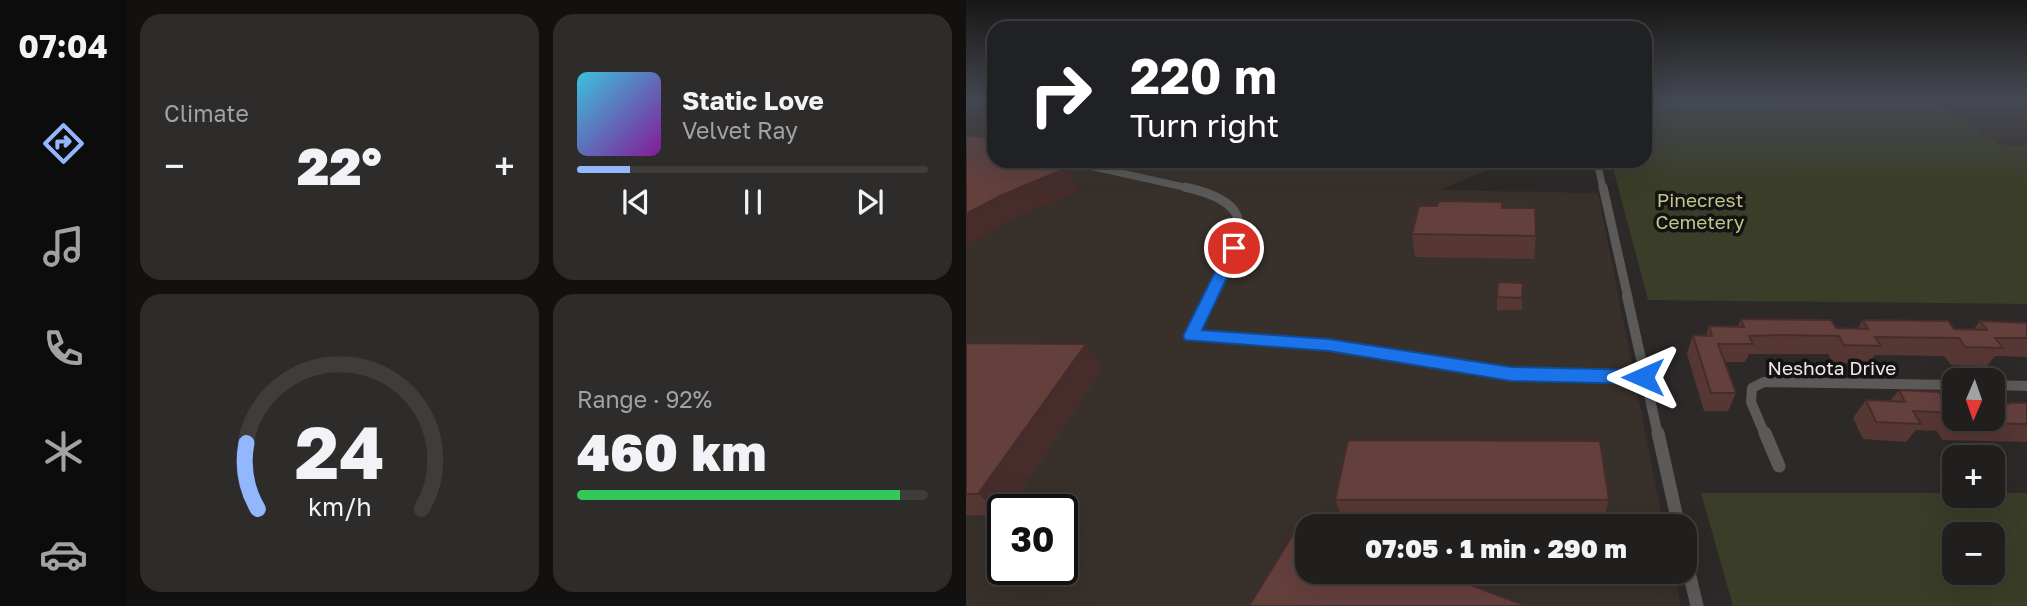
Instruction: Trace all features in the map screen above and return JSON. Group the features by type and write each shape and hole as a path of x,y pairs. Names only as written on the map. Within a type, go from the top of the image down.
{"street":[{"path":"1104,168 1212,192 1228,200 1235,208 1241,226 1239,236 1191,336 1329,345 1511,374 1643,377"},
{"path":"1598,168 1643,377 1676,514"},
{"name":"Neshota Drive","path":"1779,466 1751,402 1752,388 1764,382 1942,385"},
{"path":"2006,385 2027,386"},
{"path":"1692,584 1697,606"}],"shaded area":[{"path":"966,129 987,129 987,168 1492,168 1440,190 1598,193 1661,514 1295,514 1295,584 1676,584 1681,606 966,606"},
{"path":"1977,129 2027,129 2027,146 2000,145"}],"green space":[{"name":"Pinecrest Cemetery","path":"1652,129 1977,129 2000,145 2027,146 2027,304 1648,300 1613,168 1652,168"},
{"path":"1701,493 1942,493 1942,508 2005,508 2005,493 2027,493 2027,606 1733,606"}],"building":[{"path":"972,135 987,138 987,168 1067,168 1002,195 966,214 966,137"},
{"path":"1439,201 1502,202 1502,208 1535,208 1536,236 1412,234 1419,206 1437,206"},
{"path":"1498,282 1523,283 1522,298 1497,297"},
{"path":"1741,319 1831,320 1836,328 1868,329 1863,320 1948,321 1954,329 1987,330 1980,321 2027,323 2027,338 1995,338 2003,348 1965,347 1959,338 1875,337 1881,346 1844,345 1839,336 1749,336 1753,344 1718,344 1736,393 1711,393 1693,335 1712,336 1709,326 1744,327"},
{"path":"966,343 1086,344 978,494 966,494"},
{"path":"1899,390 1939,392 1942,397 1942,412 1913,411 1921,424 1876,422 1866,400 1905,402"},
{"path":"2027,403 2027,424 2006,424 2008,404"},
{"path":"1348,440 1600,441 1609,500 1335,500"},
{"path":"1295,531 1295,584 1467,584 1527,606 1249,606"}],"route":[{"path":"1234,248 1191,336 1329,345 1511,374 1643,377"}]}
